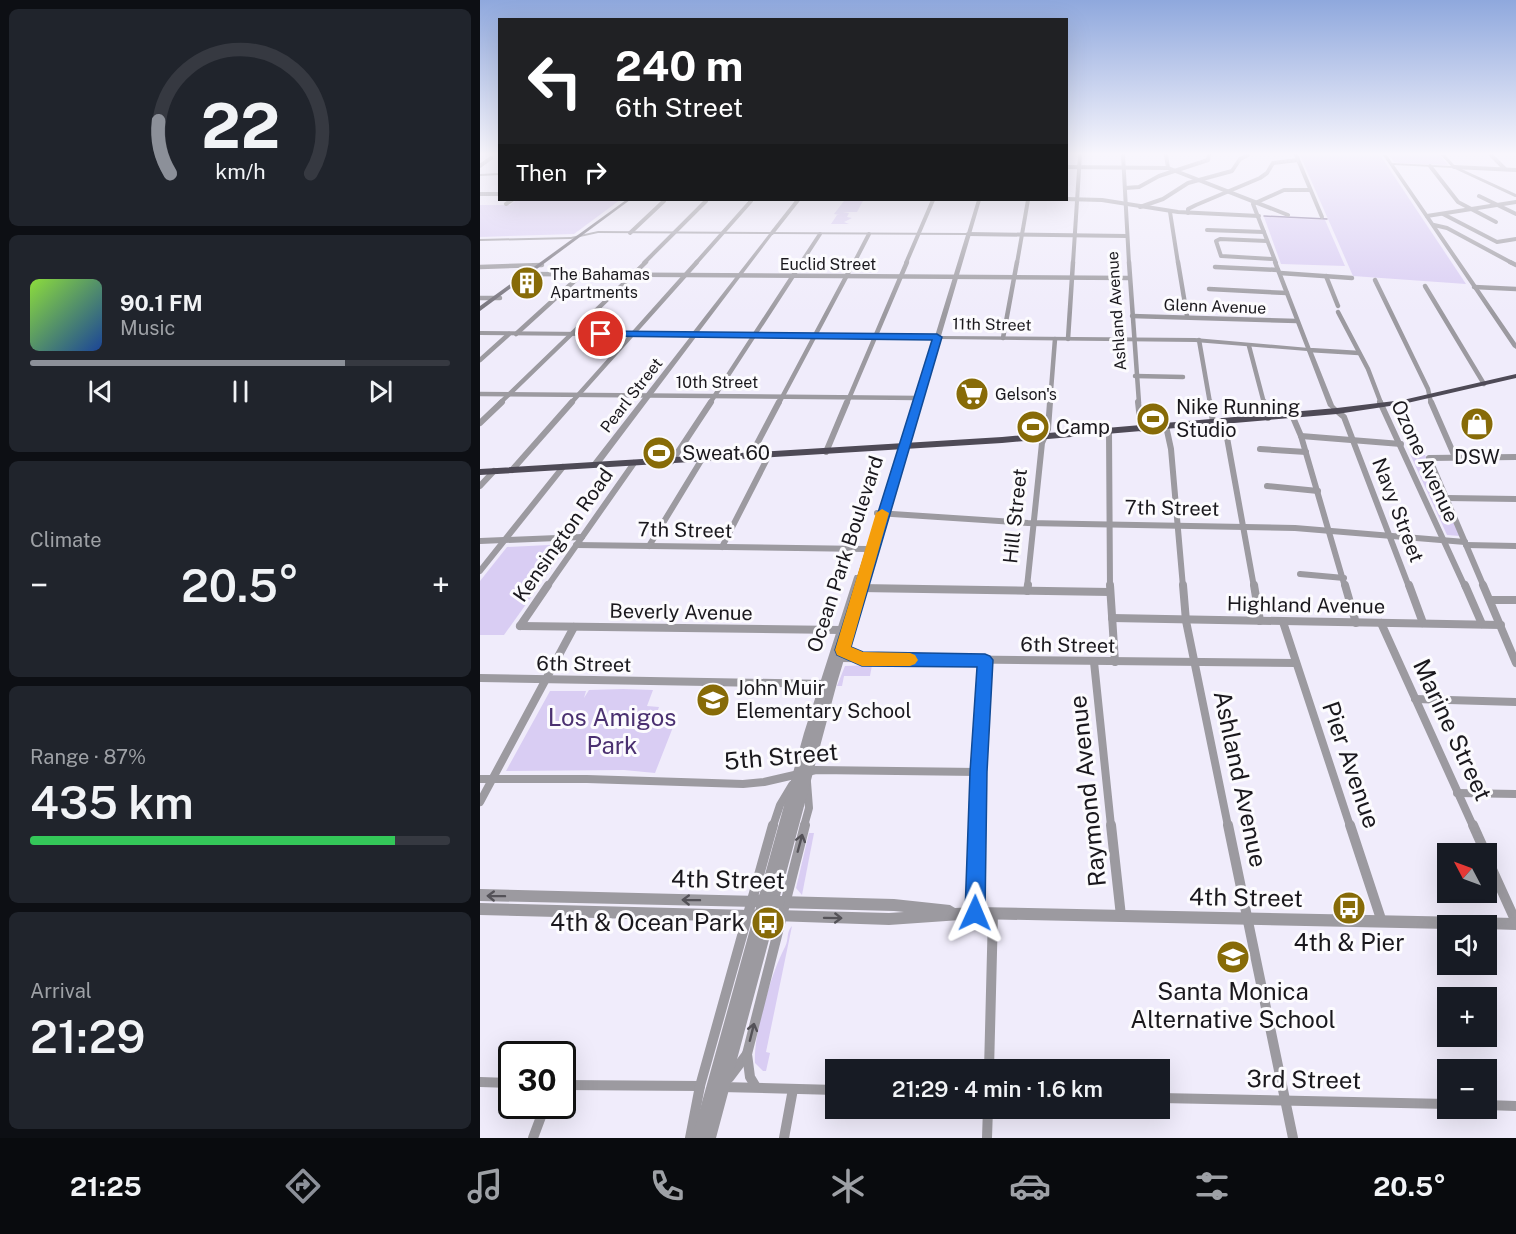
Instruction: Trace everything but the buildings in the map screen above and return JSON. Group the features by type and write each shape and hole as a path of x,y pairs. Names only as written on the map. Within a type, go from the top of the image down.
{"highway":[{"path":"480,472 902,447 1268,418 1403,402 1516,376"}],"main road":[{"path":"480,311 614,208"}],"street":[{"path":"630,233 656,208"},
{"path":"480,423 699,208"},
{"path":"512,470 744,208"},
{"name":"Pearl Street","path":"595,465 792,208"},
{"path":"826,452 929,208"},
{"name":"Ocean Park Boulevard","path":"841,630 918,398 976,208"},
{"path":"1003,338 1027,208"},
{"path":"1068,339 1076,208"},
{"name":"Ashland Avenue","path":"1126,208 1133,339 1141,429"},
{"path":"1147,208 1170,212 1259,216"},
{"path":"1188,213 1189,208"},
{"path":"1255,208 1331,406 1337,411"},
{"path":"1271,208 1288,215"},
{"path":"1318,208 1322,217"},
{"path":"1422,208 1516,347"},
{"path":"1427,216 1477,208"},
{"path":"1471,209 1497,222"},
{"path":"1170,212 1187,316"},
{"path":"1443,214 1497,242 1516,238"},
{"path":"1434,225 1447,228 1516,265"},
{"path":"1207,230 1264,232"},
{"path":"480,240 579,236 598,232 1127,236"},
{"path":"672,461 820,234"},
{"path":"750,456 869,234"},
{"path":"1267,241 1216,240 1221,256 1274,259"},
{"path":"480,267 540,265"},
{"path":"1215,267 1352,278"},
{"name":"Euclid Street","path":"528,275 1129,278"},
{"path":"480,360 582,275"},
{"name":"Ozone Avenue","path":"1326,276 1338,309 1482,624"},
{"path":"1375,280 1430,397 1455,457"},
{"path":"1425,286 1484,384"},
{"path":"1474,287 1516,289"},
{"path":"1209,289 1287,293"},
{"path":"480,298 498,298"},
{"name":"Glenn Avenue","path":"1132,316 1298,321"},
{"name":"11th Street","path":"480,333 1199,340 1249,346 1359,353"},
{"name":"Hill Street","path":"1027,591 1055,339"},
{"path":"1199,340 1212,405 1213,422"},
{"path":"1249,346 1268,418"},
{"path":"1136,376 1182,377"},
{"name":"10th Street","path":"480,394 918,398"},
{"name":"Navy Street","path":"1337,411 1344,417 1423,623"},
{"path":"1292,415 1306,452 1356,623"},
{"path":"1224,421 1260,621"},
{"name":"Ashland Avenue","path":"1166,426 1171,449 1186,621 1293,1138"},
{"path":"1109,431 1110,592 1115,662"},
{"path":"1301,436 1401,444"},
{"path":"1260,449 1306,452"},
{"path":"722,547 769,455"},
{"path":"1516,457 1429,458 1516,663"},
{"path":"649,546 702,459"},
{"name":"Kensington Road","path":"520,626 634,463"},
{"path":"480,571 563,467"},
{"path":"480,486 494,471"},
{"path":"1267,486 1318,491"},
{"path":"1447,498 1516,499"},
{"name":"Ocean Park Boulevard","path":"690,1138 711,1087 828,684 860,588 857,585 863,569 866,549 880,513"},
{"name":"7th Street","path":"880,513 1034,523 1243,526 1466,543"},
{"path":"480,541 582,537"},
{"path":"1466,543 1516,546"},
{"name":"7th Street","path":"576,545 866,549"},
{"path":"1300,574 1344,578"},
{"path":"860,588 1110,592"},
{"path":"1490,600 1516,600"},
{"name":"Highland Avenue","path":"1112,618 1501,625"},
{"name":"Pier Avenue","path":"1283,622 1382,922"},
{"name":"Marine Street","path":"1381,622 1481,843"},
{"name":"Beverly Avenue","path":"520,626 841,630"},
{"path":"480,802 548,680 574,627"},
{"path":"840,651 843,632 841,630"},
{"name":"Ocean Park Boulevard","path":"828,684 840,651"},
{"name":"6th Street","path":"840,651 862,659 1296,663"},
{"path":"975,913 978,772 985,660"},
{"name":"Raymond Avenue","path":"1094,662 1121,916"},
{"name":"6th Street","path":"480,678 828,684"},
{"path":"1415,699 1516,702"},
{"name":"5th Street","path":"480,779 587,779 743,784 802,775 978,772"},
{"name":"Ocean Park Boulevard","path":"699,1138 748,916 780,805 802,775"},
{"name":"Ocean Park Boulevard","path":"756,1087 750,1077 747,1054 781,902 809,808 802,775"},
{"path":"1457,793 1516,794"},
{"name":"Marine Street","path":"1497,879 1516,923"},
{"name":"4th Street","path":"480,895 894,905 975,913"},
{"name":"4th Street","path":"480,909 889,919 993,913 1516,923"},
{"path":"989,1059 993,913"},
{"name":"Ocean Park Boulevard","path":"710,1138 711,1087 747,1054"},
{"path":"480,1083 498,1083"},
{"path":"576,1084 825,1090"},
{"path":"784,1138 793,1089"},
{"name":"3rd Street","path":"1170,1098 1437,1104"},
{"path":"1497,1105 1516,1106"},
{"path":"533,1138 540,1119"},
{"path":"987,1138 988,1119"}],"green space":[{"path":"480,208 609,208 574,234 480,237"},
{"path":"839,208 859,208 857,212 843,212 849,213 847,217 852,218 844,222 849,224 831,224 837,215 840,215 834,214"},
{"path":"1323,208 1415,208 1466,284 1353,276"},
{"path":"1264,217 1325,220 1345,266 1281,264"},
{"path":"1410,454 1425,455 1460,536 1447,535"},
{"path":"569,544 504,635 480,635 480,581 507,547"},
{"path":"872,665 870,676 844,676 842,686 837,686 845,666"},
{"name":"Los Amigos Park","path":"589,690 653,690 647,706 659,707 654,722 675,722 655,773 624,770 506,771 550,691 586,691 584,698"},
{"path":"809,833 814,833 802,895 796,888"},
{"path":"792,926 766,1052 770,1053 766,1071 763,1071 755,1063 760,1020 769,987"}],"waterway":[{"path":"1264,216 1327,219"}],"slow traffic":[{"path":"882,513 843,650 862,659 910,660"}],"place":[{"name":"The Bahamas Apartments","path":"527,283"},
{"name":"Gelson's","path":"972,394"},
{"name":"Nike Running Studio","path":"1153,419"},
{"name":"DSW","path":"1477,424"},
{"name":"Camp","path":"1033,427"},
{"name":"Sweat 60","path":"659,453"},
{"name":"John Muir Elementary School","path":"713,700"},
{"name":"4th & Pier","path":"1349,908"},
{"name":"4th & Ocean Park","path":"768,923"},
{"name":"Santa Monica Alternative School","path":"1233,957"}],"route":[{"path":"601,334 937,337 880,520 843,650 862,659 985,660 978,772 975,913"}]}
